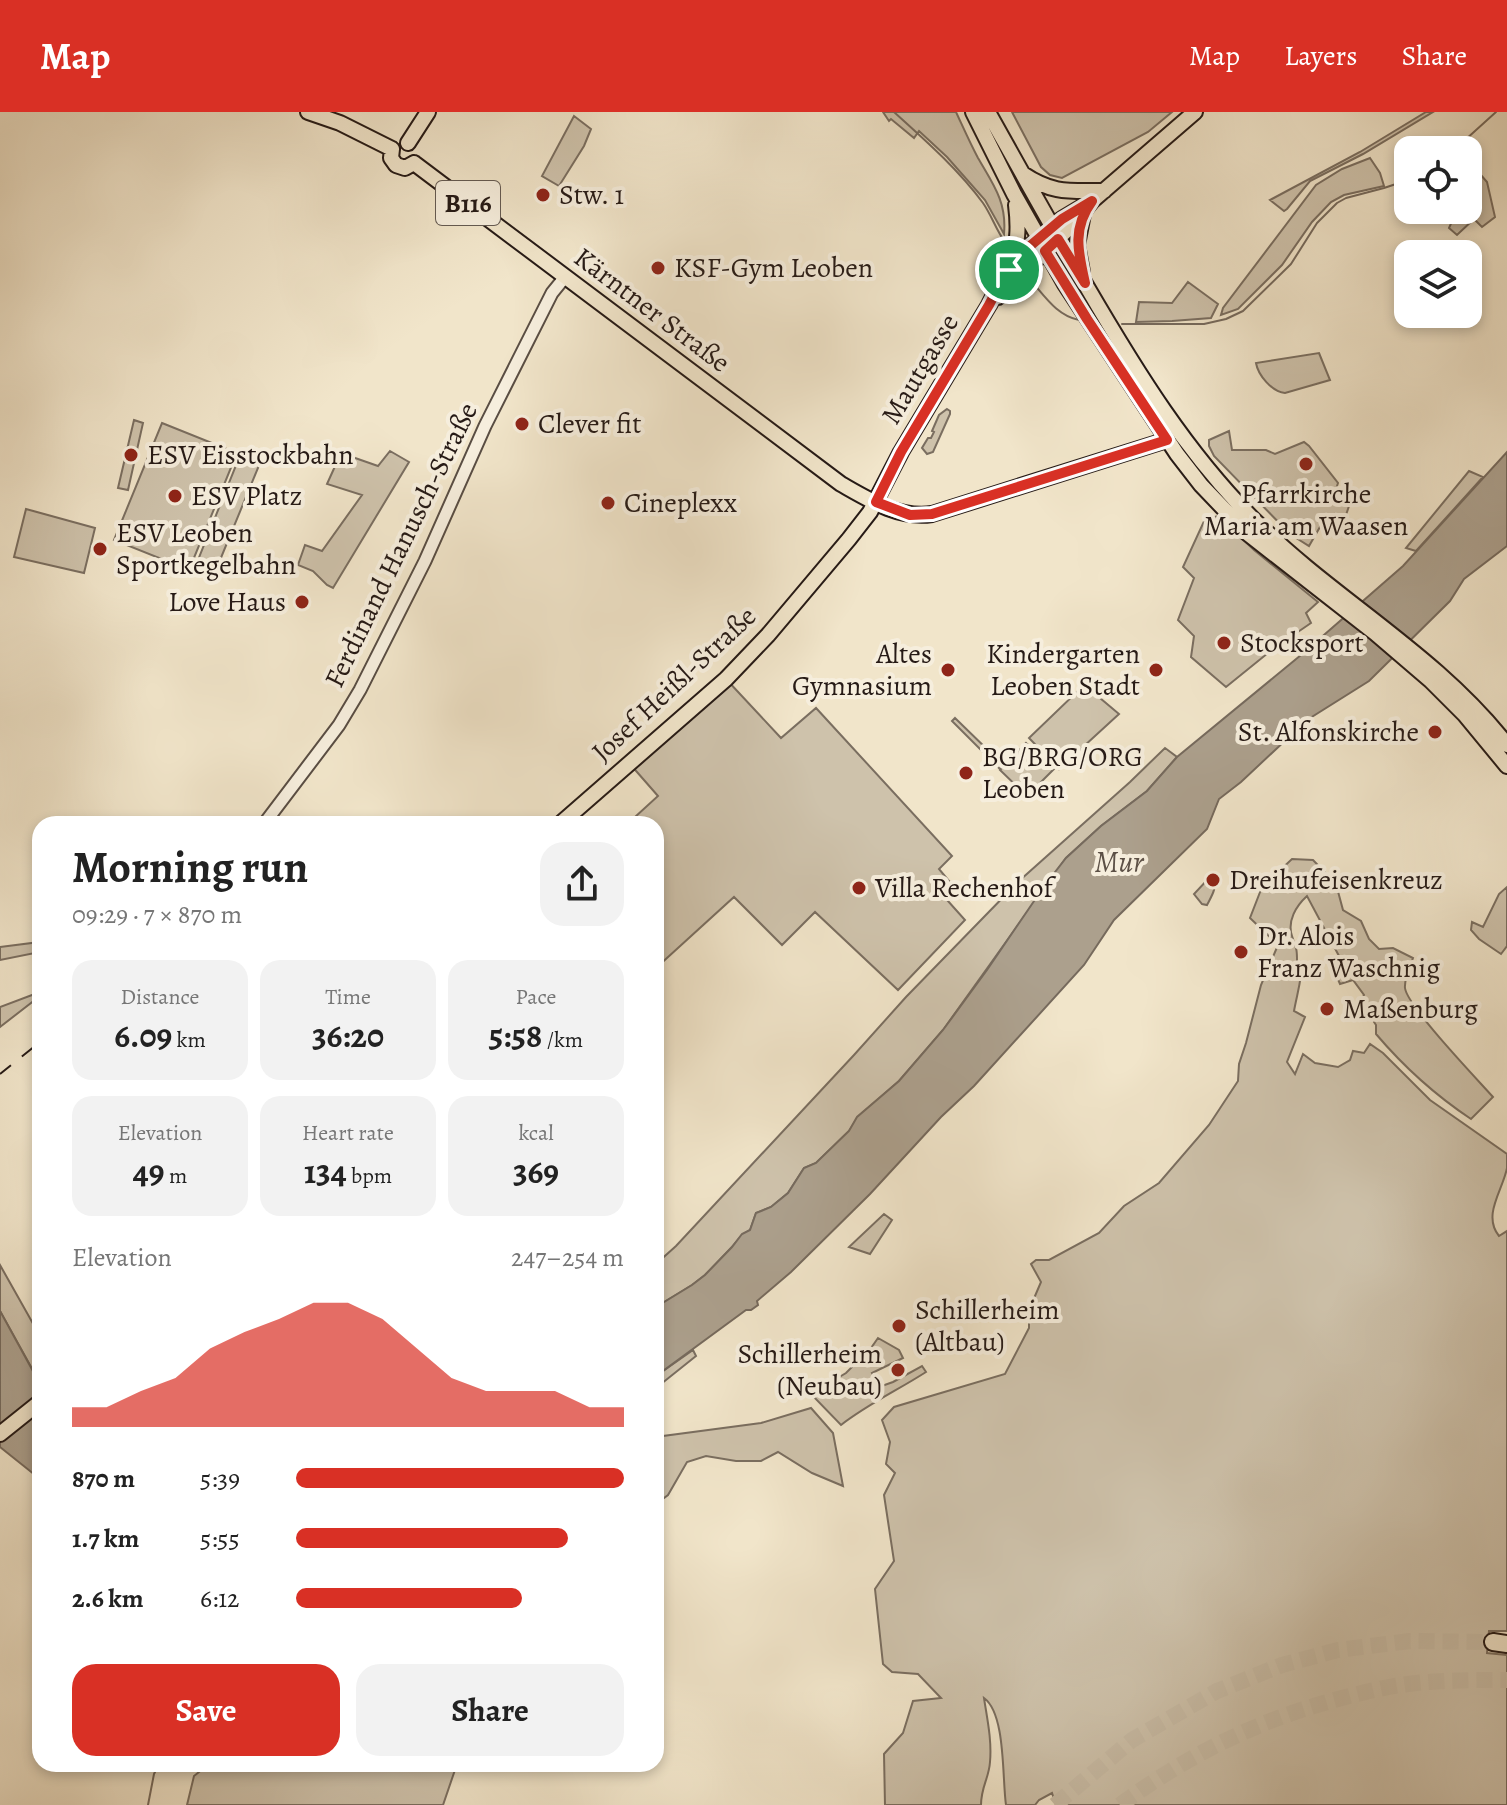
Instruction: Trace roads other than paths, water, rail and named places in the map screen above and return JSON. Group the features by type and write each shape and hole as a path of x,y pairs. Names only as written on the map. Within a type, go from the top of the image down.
{"main road":[{"path":"308,112 340,123 392,149"},
{"path":"408,143 428,112"},
{"path":"973,112 1038,249 1065,284 1177,454 1247,533 1382,625 1435,677 1507,766"},
{"path":"988,112 1123,349 1170,420 1226,491 1319,583"},
{"name":"Mautgasse","path":"876,502 901,452 989,305 1009,278 1055,233 1195,112"},
{"path":"408,143 416,154 414,163 405,168 396,165 391,158 392,149 398,144 408,143"},
{"name":"Kärntner Straße","path":"414,163 831,477 876,502"},
{"path":"1022,174 1054,190 1104,191"},
{"path":"1014,194 1019,223 1009,278 1041,273 1050,274 1065,284"},
{"path":"1085,283 1077,245 1088,207"},
{"path":"876,502 910,515 932,514 1167,440"},
{"name":"Josef Heißl-Straße","path":"569,816 749,656 849,539 876,502"},
{"path":"1435,677 1472,705 1507,745"},
{"path":"0,1434 32,1408"}],"street":[{"name":"Ferdinand Hanusch-Straße","path":"270,816 339,725 360,690 418,575 485,426 552,293 565,277"}],"water":[{"name":"Mur","path":"1507,452 1507,546 1464,579 1450,601 1369,681 1307,720 1219,799 1207,829 1114,920 1084,965 870,1194 757,1301 758,1305 746,1310 664,1370 664,1302 705,1275 742,1234 750,1230 756,1213 771,1207 788,1193 804,1168 816,1163 849,1131 857,1117 899,1081 943,1030 1066,858 1147,791 1177,757 1403,566"},
{"path":"0,1311 32,1369 32,1473 0,1447"}],"waterway":[{"path":"894,112 941,155 973,190 1005,242"},
{"path":"1469,136 1496,112"},
{"path":"1122,324 1204,324 1243,311 1291,264 1317,223 1337,203 1394,185"},
{"path":"1033,283 1059,310 1079,320"},
{"path":"148,1805 155,1772"}],"tunnel":[{"path":"1055,1805 1132,1740 1217,1691 1282,1665 1338,1650 1410,1641 1493,1642"},
{"path":"1120,1805 1197,1755 1251,1729 1308,1708 1406,1684 1507,1680"}],"railway":[{"path":"0,1074 32,1048"}],"place":[{"name":"Stw. 1","path":"543,195"},
{"name":"KSF-Gym Leoben","path":"658,268"},
{"name":"Clever fit","path":"522,424"},
{"name":"ESV Eisstockbahn","path":"131,455"},
{"name":"Pfarrkirche Maria am Waasen","path":"1306,464"},
{"name":"ESV Platz","path":"175,496"},
{"name":"Cineplexx","path":"608,503"},
{"name":"ESV Leoben Sportkegelbahn","path":"100,549"},
{"name":"Love Haus","path":"302,602"},
{"name":"Stocksport","path":"1224,643"},
{"name":"Altes Gymnasium","path":"948,670"},
{"name":"Kindergarten Leoben Stadt","path":"1156,670"},
{"name":"St. Alfonskirche","path":"1435,732"},
{"name":"BG/BRG/ORG Leoben","path":"966,773"},
{"name":"Dreihufeisenkreuz","path":"1213,880"},
{"name":"Villa Rechenhof","path":"859,888"},
{"name":"Dr. Alois Franz Waschnig","path":"1241,952"},
{"name":"Maßenburg","path":"1327,1009"},
{"name":"Schillerheim (Altbau)","path":"899,1326"},
{"name":"Schillerheim (Neubau)","path":"898,1370"}]}
